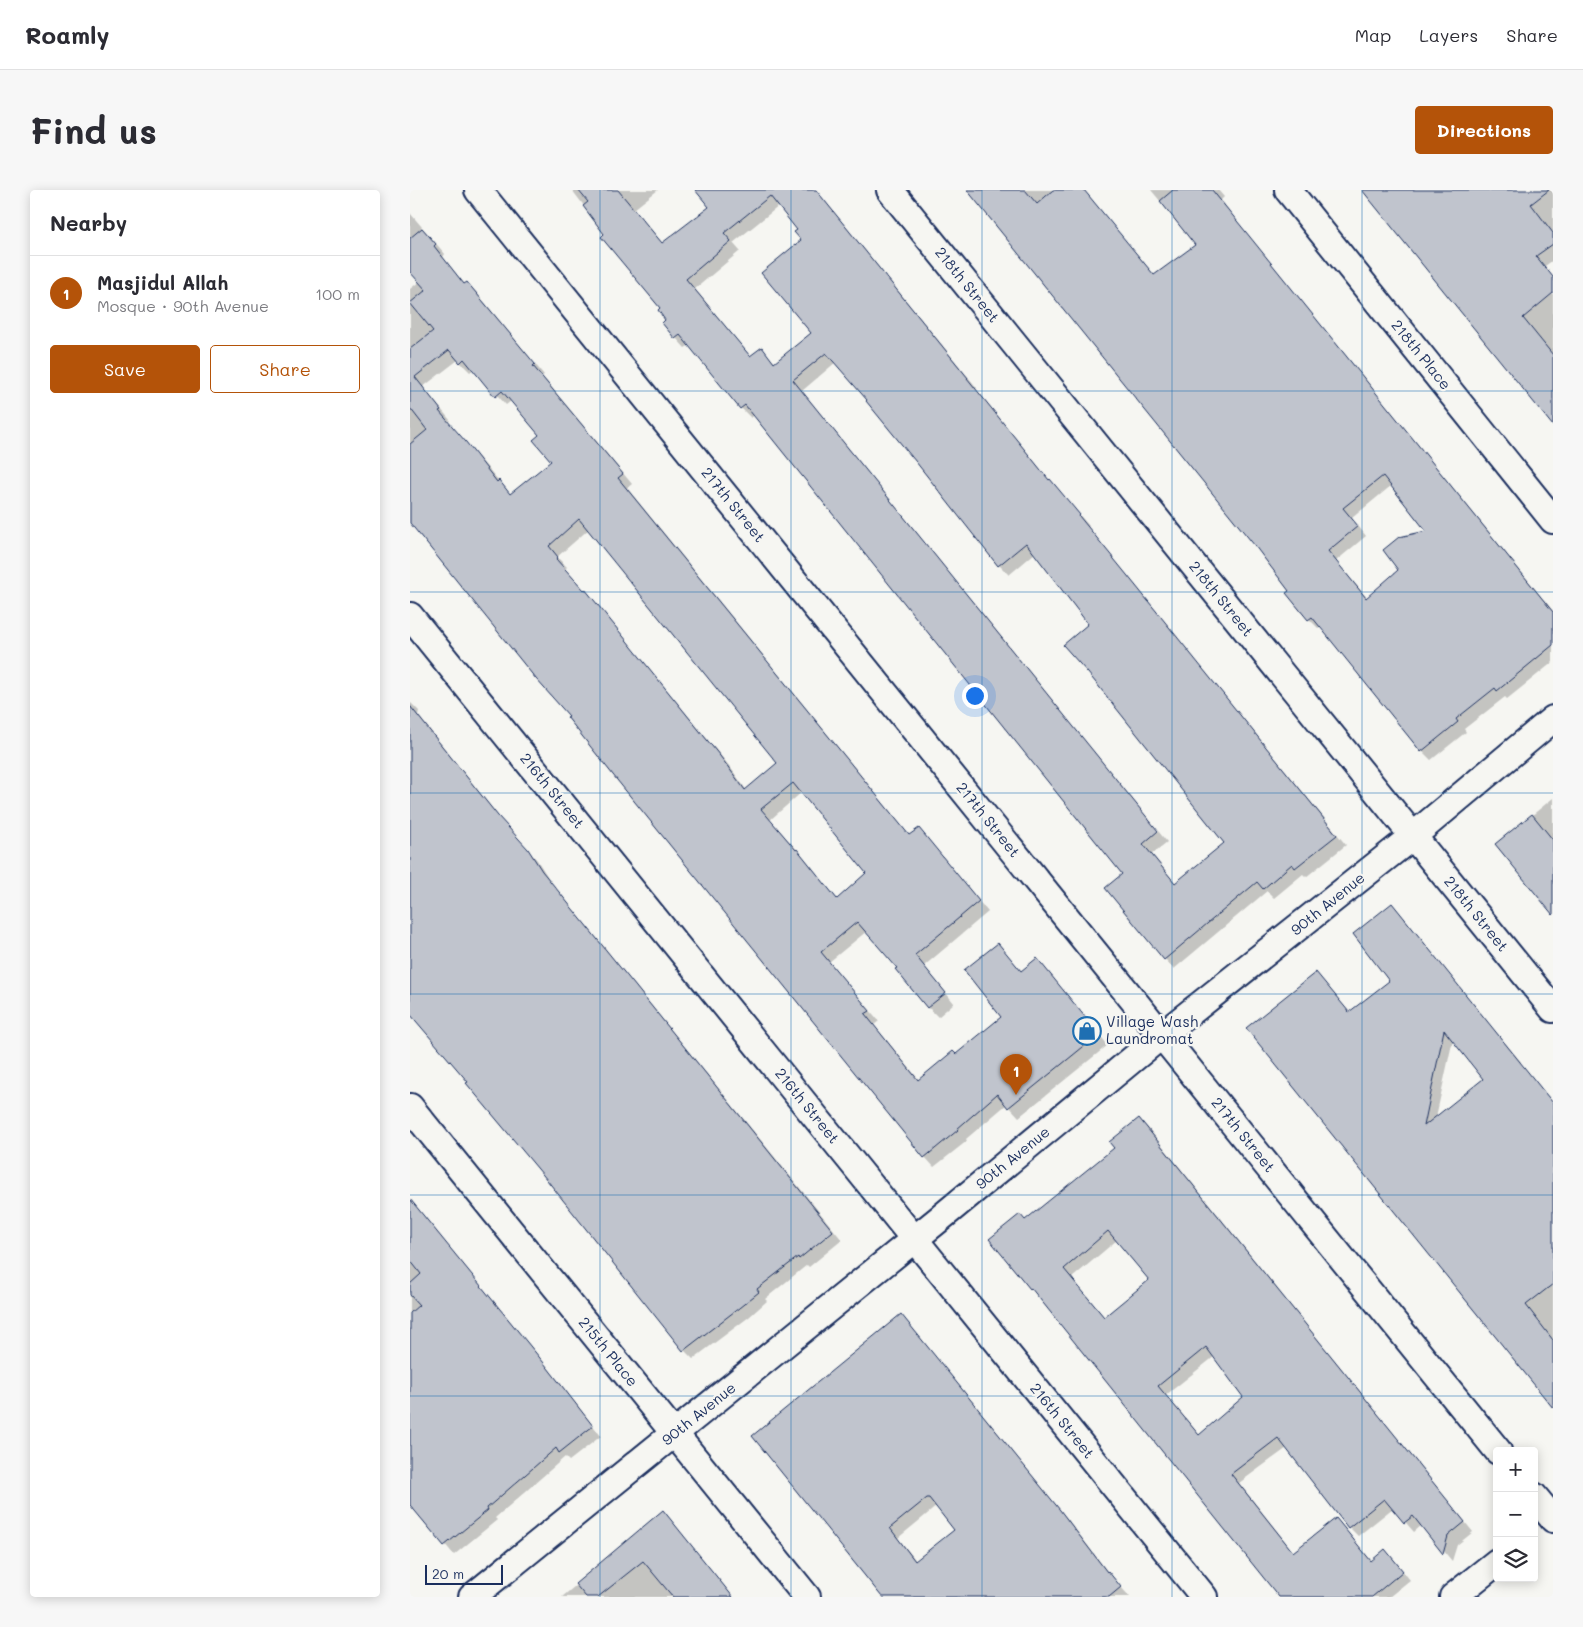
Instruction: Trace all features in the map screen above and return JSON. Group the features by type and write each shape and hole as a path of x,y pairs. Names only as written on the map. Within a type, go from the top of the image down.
{"street":[{"name":"217th Street","path":"478,190 1495,1447"},
{"name":"218th Street","path":"890,190 1553,1009"},
{"name":"218th Place","path":"1288,190 1553,520"},
{"name":"216th Street","path":"410,616 1204,1597"},
{"name":"90th Avenue","path":"472,1597 1162,1035 1413,836 1553,718"},
{"name":"215th Place","path":"410,1107 807,1597"},
{"path":"1538,1503 1548,1521"},
{"path":"1453,1597 1493,1565"}],"building":[{"path":"578,190 618,190 662,243 709,207 695,190 816,190 1337,835 1295,868 1292,864 1263,889 1257,882 1164,960 1105,888 1122,874 745,405 740,409 680,335 675,339 662,323 665,320 658,310 660,308 601,237 604,234 583,206 588,202","holes":["770,196 797,230 794,232 801,240 761,273 811,333 774,363 762,347 750,356 686,279 731,241 724,233","826,353 867,400 998,566 1026,543 1088,624 1063,645 1088,673 1224,843 1175,883 1143,844 1158,831 793,380"]},
{"path":"967,190 1025,190 1037,204 1053,190 1084,190 1154,275 1195,245 1160,201 1173,190 1212,190 1553,612 1553,645 1497,691 1495,688 1456,719 1458,722 1421,752 1312,617 1308,620 1286,593 1289,591 1255,546","holes":["1383,476 1426,531 1399,537 1383,550 1398,570 1366,598 1328,551 1358,526 1343,508"]},
{"path":"1362,190 1549,190 1531,204 1553,233 1553,244 1536,256 1553,277 1553,293 1523,318 1553,355 1553,426"},
{"path":"422,228 436,244 434,246 464,284 467,282 535,364 533,366 623,474 618,478 909,835 919,828 979,901 915,955 946,993 927,1008 895,969 897,968 857,922 821,952 870,1011 865,1014 918,1080 953,1051 956,1054 1001,1017 964,970 998,943 1021,971 1037,958 1099,1034 1008,1108 997,1094 924,1158 617,780 567,717 569,716 536,679 410,523 410,444 427,430 410,408 410,349 433,331 410,303 426,290 410,272 410,238","holes":["449,350 460,363 464,359 495,397 502,391 539,435 533,440 551,461 510,494 499,480 497,482 439,411 441,410 415,377","579,519 777,763 745,790 720,756 585,589 556,559 558,557 549,546","793,783 866,873 837,899 797,849 761,809"]},
{"path":"410,706 498,816 528,849 542,871 833,1231 799,1259 798,1257 757,1289 759,1292 683,1351 543,1175 466,1083 468,1082 410,1014"},
{"path":"1532,814 1553,840 1553,915 1495,844"},
{"path":"1392,903 1553,1103 1553,1284 1526,1305 1553,1340 1553,1408 1246,1028 1316,972 1349,1012 1389,981 1353,934","holes":["1444,1030 1483,1079 1424,1126"]},
{"path":"1139,1118 1465,1522 1448,1536 1443,1554 1413,1516 1404,1523 1384,1499 1348,1528 1278,1438 1231,1474 1293,1552 1336,1518 1371,1561 1385,1549 1403,1571 1372,1597 1279,1597 1031,1288 989,1239 1020,1214 1025,1220 1114,1148 1109,1142","holes":["1108,1231 1149,1280 1104,1317 1064,1269","1206,1347 1243,1397 1199,1435 1158,1386"]},
{"path":"410,1199 593,1426 559,1453 556,1448 487,1508 488,1510 444,1546 410,1505 410,1313 419,1305 410,1295 410,1284 421,1274 410,1260"},
{"path":"901,1314 1121,1587 1109,1597 882,1597 752,1436","holes":["929,1498 954,1530 915,1561 890,1528"]},
{"path":"663,1510 733,1597 673,1597 643,1561 598,1597 586,1597 575,1584"}],"place":[{"name":"Village Wash Laundromat","path":"1087,1031"},
{"name":"Masjidul Allah","path":"1016,1095"}]}
